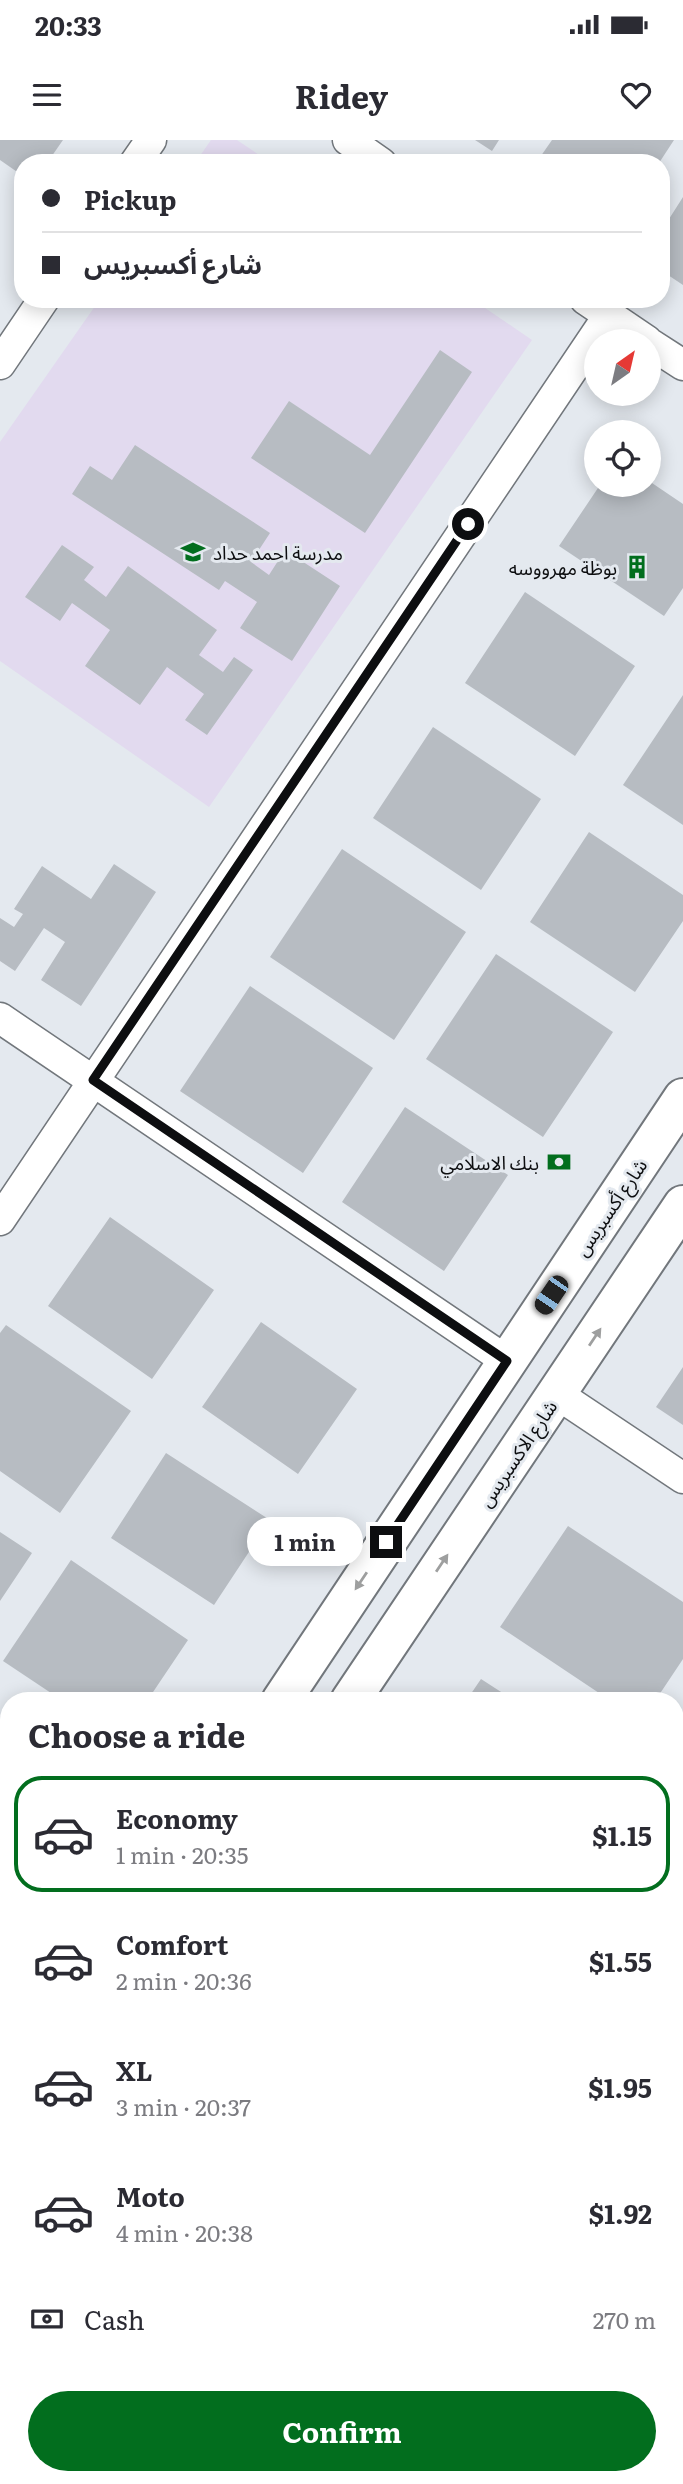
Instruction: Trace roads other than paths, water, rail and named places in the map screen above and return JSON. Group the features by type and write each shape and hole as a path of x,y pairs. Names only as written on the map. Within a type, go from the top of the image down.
{"street":[{"path":"348,140 369,154"},
{"path":"0,364 38,308"},
{"path":"0,1220 596,308"},
{"path":"598,308 629,329"},
{"path":"662,351 683,365"},
{"path":"0,1018 507,1361"},
{"name":"شارع أكسبريس","path":"287,1692 683,1098"},
{"name":"شارع الاكسبريس","path":"355,1692 683,1205"},
{"path":"557,1394 683,1478"}],"place":[{"name":"مدرسة احمد حداد","path":"193,552"},
{"name":"بوظة مهرووسه","path":"637,567"},
{"name":"بنك الاسلامي","path":"559,1162"}]}
